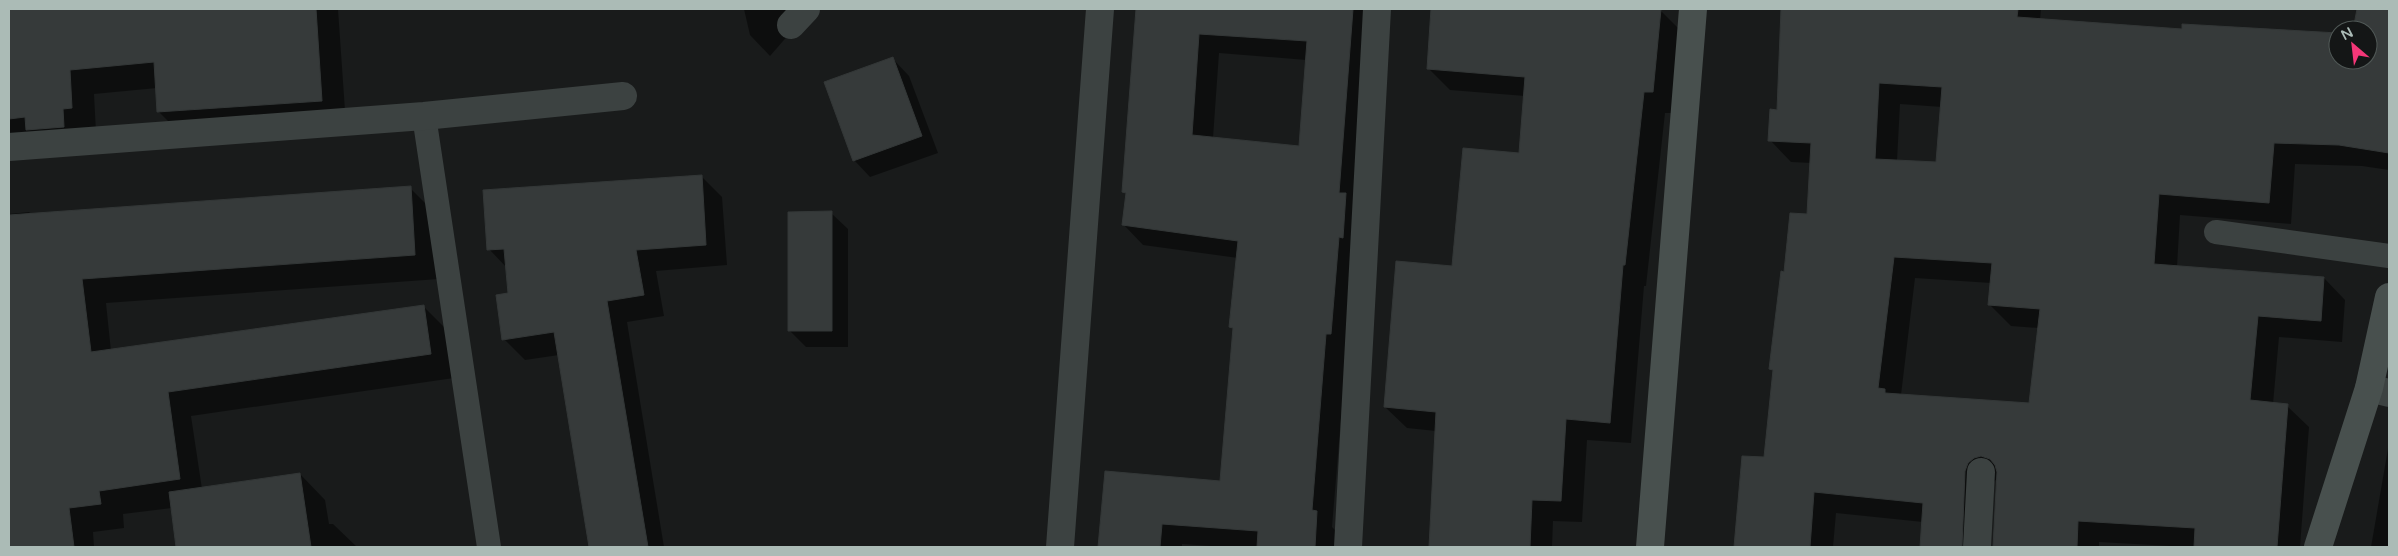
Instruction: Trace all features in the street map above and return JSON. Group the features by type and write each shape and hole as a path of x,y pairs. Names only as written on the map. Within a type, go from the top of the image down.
{"street":[{"path":"1060,547 1100,9"},
{"path":"1348,547 1378,9"},
{"path":"1650,547 1693,9"},
{"path":"9,147 424,116 623,96"},
{"path":"2318,547 2379,390 2389,297"},
{"path":"1977,547 1981,472"}],"lane":[{"path":"424,116 489,547"},
{"path":"2216,232 2389,256"}],"building":[{"path":"9,9 316,9 322,101 157,112 154,62 70,70 72,108 63,109 64,127 26,130 25,117 9,119"},
{"path":"1136,9 1353,9 1339,193 1346,193 1343,238 1339,237 1331,334 1326,334 1312,510 1317,511 1315,547 1257,547 1258,531 1162,524 1160,547 1098,547 1105,471 1220,481 1233,328 1229,327 1238,241 1122,225 1126,193 1122,192","holes":["1199,34 1307,41 1299,146 1192,135"]},
{"path":"1431,9 1661,9 1653,92 1644,92 1625,265 1623,265 1610,423 1566,419 1561,501 1532,500 1530,547 1429,547 1436,412 1384,407 1396,261 1452,266 1463,148 1519,153 1525,77 1427,69"},
{"path":"1781,9 2018,9 2017,17 2182,29 2182,24 2328,32 2328,70 2378,70 2378,20 2355,20 2357,9 2389,9 2389,153 2339,145 2274,143 2269,203 2159,194 2154,264 2324,277 2321,321 2258,316 2250,400 2288,404 2277,547 2194,547 2195,528 2078,521 2077,547 1993,547 1997,472 1995,465 1990,459 1981,456 1974,458 1968,463 1965,471 1962,547 1920,547 1923,503 1814,492 1810,547 1734,547 1742,456 1764,457 1773,370 1769,369 1781,271 1784,272 1790,213 1807,214 1811,143 1768,141 1770,109 1777,110","holes":["1879,83 1942,87 1936,162 1875,159","1894,257 1992,263 1988,305 2040,309 2029,403 1885,393 1885,389 1878,388"]},
{"path":"893,57 922,136 853,161 824,82"},
{"path":"702,175 706,245 636,250 644,295 607,301 648,547 589,547 554,332 502,340 496,295 508,293 504,249 487,250 483,190"},
{"path":"411,186 415,255 82,279 91,352 424,305 431,354 168,392 180,479 99,491 101,504 69,508 74,547 9,547 9,215"},
{"path":"832,211 832,331 788,331 788,212"},
{"path":"300,473 311,547 176,547 169,492"}]}
